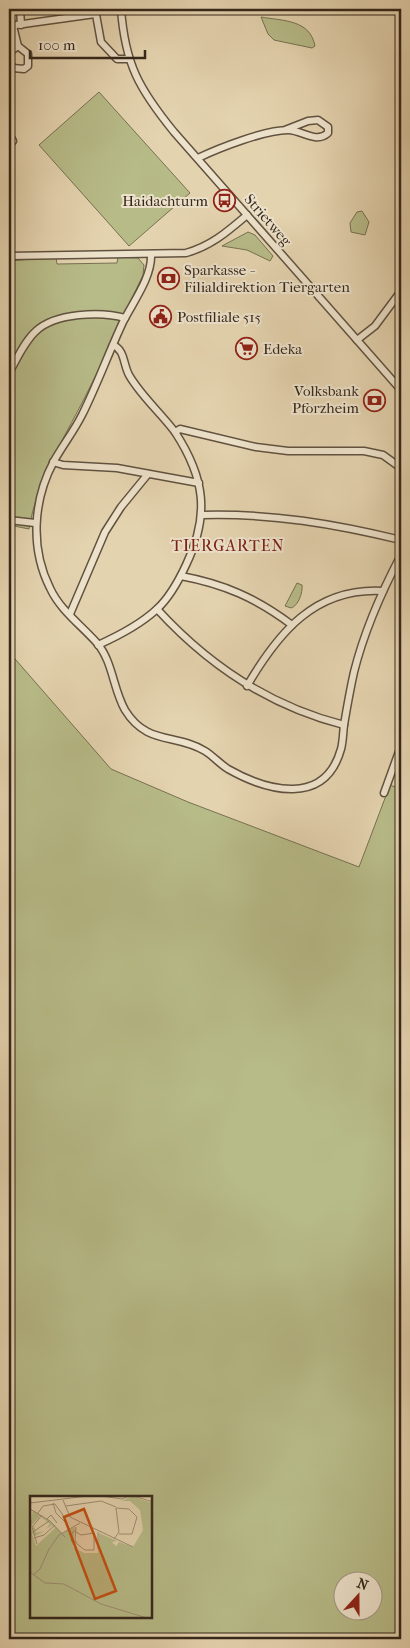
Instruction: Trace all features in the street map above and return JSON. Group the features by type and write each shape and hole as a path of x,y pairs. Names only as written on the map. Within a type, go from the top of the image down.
{"street":[{"path":"20,9 21,25"},
{"name":"Strietweg","path":"121,9 128,59 150,101 247,215 401,390"},
{"path":"9,61 13,68 18,70 28,66 28,54 18,46 11,26 95,11 101,42 117,59 128,59"},
{"path":"9,57 11,51 18,46"},
{"path":"198,158 230,145 286,130 308,121 318,120 328,127 328,133 317,138 296,131 286,130"},
{"path":"9,134 13,141"},
{"path":"9,256 186,253 204,248 217,240 247,215"},
{"path":"151,255 151,266 125,318 80,418 53,462 44,486 35,523 41,567 50,588 59,603 98,645 108,662 119,697 136,724 158,738 190,745 205,751 224,767 263,786 281,790 297,790 318,782 328,774 342,748 344,725 355,670 383,591 401,555"},
{"path":"357,340 375,326 401,291"},
{"path":"9,373 26,344 37,330 51,322 66,316 90,315 125,318"},
{"path":"98,645 125,631 157,609 181,576 196,544 202,515 199,482 190,457 175,432 138,388 128,373 122,352 113,345"},
{"path":"175,432 180,429 248,446 288,451 364,451 383,455 401,468"},
{"path":"53,462 63,465 117,468 199,482"},
{"path":"70,614 105,532 121,507 148,474"},
{"path":"202,515 274,516 356,529 401,540"},
{"path":"9,520 35,523"},
{"path":"181,576 220,584 275,613 292,625"},
{"path":"247,686 271,646 292,625 323,603 348,592 383,591"},
{"path":"157,609 198,650 247,686 284,706 344,725"},
{"path":"384,793 401,746"}],"green space":[{"path":"261,17 287,21 302,26 312,37 315,46 312,48 274,40 268,34"},
{"path":"99,92 190,193 129,246 39,145"},
{"path":"362,211 369,222 365,235 351,232 350,223 357,212"},
{"path":"248,232 255,235 273,256 270,261 247,250 222,246"},
{"path":"56,257 57,264 117,263 118,257 138,258 144,265 143,275 107,353 44,478 29,529 9,525 9,261"},
{"path":"297,583 302,585 300,599 294,607 285,606"},
{"path":"9,652 111,769 188,802 359,867 390,785 398,788 401,779 401,1639 9,1639"}],"place":[{"name":"Haidachturm","path":"224,201"},
{"name":"Sparkasse - Filialdirektion Tiergarten","path":"168,279"},
{"name":"Postfiliale 515","path":"161,317"},
{"name":"Edeka","path":"247,349"},
{"name":"Volksbank Pforzheim","path":"375,400"}],"district":[{"name":"TIERGARTEN","path":"228,545"}]}
